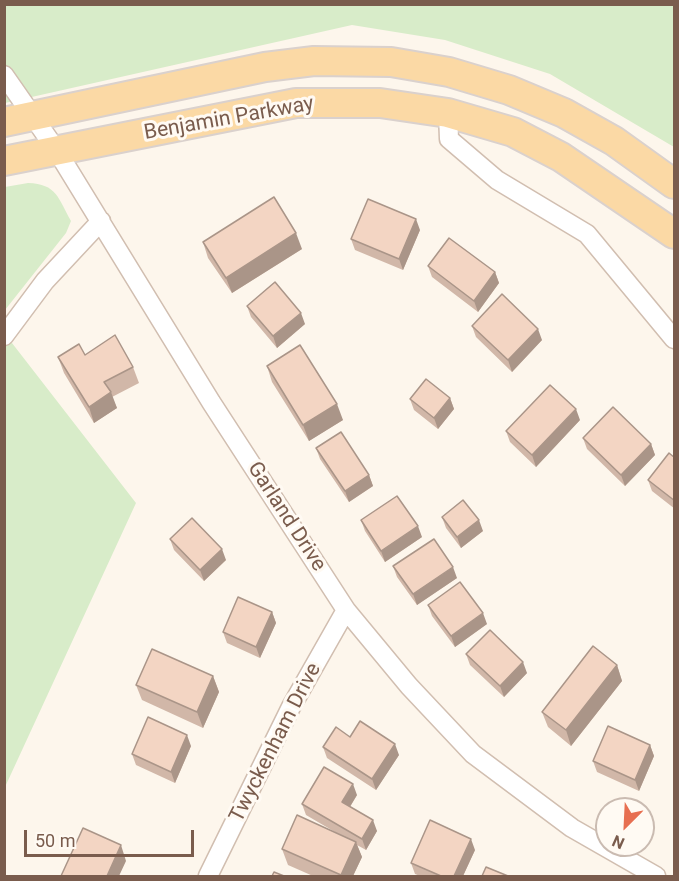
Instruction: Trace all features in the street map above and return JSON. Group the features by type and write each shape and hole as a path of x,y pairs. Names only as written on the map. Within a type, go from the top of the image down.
{"main road":[{"name":"Benjamin Parkway","path":"18,119 265,67 314,60 391,62 449,72 509,90 564,113 614,141 675,184"},
{"name":"Benjamin Parkway","path":"4,161 296,103 380,103 448,113 513,132 561,157 675,234"}],"street":[{"name":"Garland Drive","path":"8,81 18,119 57,151 212,402 346,610 409,686 473,754 572,828 656,876"},
{"path":"448,113 449,140 497,180 587,234 675,339"},
{"path":"4,336 45,281 101,221"},
{"name":"Twyckenham Drive","path":"208,876 291,707 346,610"}],"green space":[{"path":"4,5 674,5 674,147 550,74 445,40 352,25 5,103"},
{"path":"28,183 51,189 71,221 66,233 5,310 5,187"},
{"path":"5,334 136,503 5,787"}],"building":[{"path":"274,197 296,233 226,278 203,242"},
{"path":"368,199 416,219 399,259 351,239"},
{"path":"449,238 495,272 474,301 428,266"},
{"path":"275,282 301,313 273,336 247,306"},
{"path":"502,294 538,329 508,360 472,326"},
{"path":"115,335 133,367 104,382 111,392 89,407 58,357 79,344 85,355"},
{"path":"300,345 337,404 303,425 267,366"},
{"path":"426,379 450,398 434,418 410,399"},
{"path":"550,385 576,409 532,455 506,431"},
{"path":"613,407 651,444 621,475 583,438"},
{"path":"341,432 369,475 345,491 316,448"},
{"path":"669,453 675,458 675,501 648,480"},
{"path":"397,496 418,526 381,551 361,520"},
{"path":"463,500 479,520 457,537 442,517"},
{"path":"192,518 222,549 200,570 170,539"},
{"path":"434,539 453,567 413,594 393,566"},
{"path":"460,582 483,613 451,636 428,605"},
{"path":"238,597 272,612 256,647 223,632"},
{"path":"490,630 523,662 500,686 466,654"},
{"path":"593,646 617,665 566,730 542,712"},
{"path":"152,649 213,676 197,712 136,685"},
{"path":"148,717 187,735 171,772 132,754"},
{"path":"360,721 395,744 372,779 323,747 336,727 350,737"},
{"path":"608,726 650,745 635,780 593,761"},
{"path":"324,767 353,784 342,802 373,820 362,839 302,804"},
{"path":"297,815 356,842 341,875 282,849"},
{"path":"430,820 471,839 454,876 441,876 411,863"},
{"path":"83,828 121,845 107,876 61,876"},
{"path":"486,867 508,876 482,876"},
{"path":"274,872 284,876 272,876"}]}
